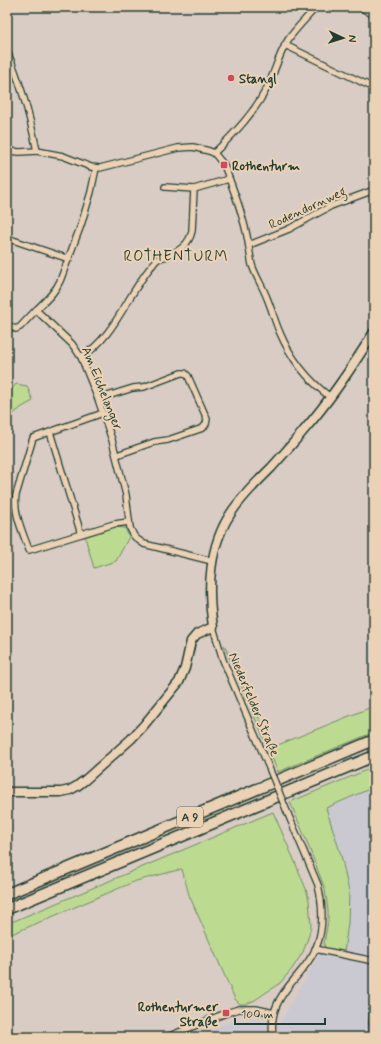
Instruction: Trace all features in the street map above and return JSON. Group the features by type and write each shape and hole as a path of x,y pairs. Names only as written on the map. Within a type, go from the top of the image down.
{"highway":[{"name":"A 9","path":"7,894 374,740"},
{"name":"A 9","path":"7,910 374,756"}],"street":[{"path":"214,153 240,128 260,100 268,87 285,46 292,34 316,7"},
{"path":"360,7 374,15"},
{"path":"285,46 374,88"},
{"path":"7,51 26,103 37,151"},
{"path":"7,151 37,151 63,156 96,168 185,147 214,153 224,165 243,220 253,267 286,346 292,358 305,374 330,397"},
{"path":"7,324 16,329 20,327 57,288 81,225 91,192 96,168"},
{"path":"164,187 194,189 229,179"},
{"path":"81,357 96,347 105,336 149,269 158,259 173,253 187,243 191,237 194,189"},
{"name":"Rodendornweg","path":"249,245 289,229 331,206 374,190"},
{"path":"7,238 68,259"},
{"name":"Am Eichelanger","path":"36,310 72,344 81,357 98,399 117,455 126,496 130,528 134,536 144,544 212,561"},
{"name":"Niederfelder Straße","path":"273,1037 274,1012 282,995 303,969 315,949 322,926 322,911 318,885 223,660 213,627 210,601 212,561 224,524 234,509 294,442 330,397 374,332"},
{"path":"98,399 133,388 144,387 181,373 185,373 188,376 207,419 203,428 168,440 154,442 117,455"},
{"path":"103,413 33,438 16,495 16,511 29,550 114,524 129,522"},
{"path":"50,432 81,534"},
{"path":"7,792 61,792 70,790 85,780 130,740 156,712 180,682 185,668 191,641 197,634 213,627"},
{"path":"315,949 374,961"},
{"path":"371,1037 374,995"},
{"path":"167,1037 239,1009 274,1012"}],"shaded area":[{"path":"374,787 374,1037 194,1037 227,1023 254,1020 280,1024 319,955 325,948 344,951 348,923 349,892 341,855 326,808"}],"green space":[{"path":"16,384 27,386 33,401 22,407 7,419 7,395"},
{"path":"115,527 125,528 129,537 116,561 94,568 85,537"},
{"path":"224,645 273,747 374,706 374,732 278,772"},
{"path":"374,767 374,787 326,808 341,855 349,892 348,923 344,952 325,948 324,944 328,921 328,911 325,889 290,802"},
{"path":"273,812 306,889 309,900 311,926 303,952 292,969 280,983 255,1000 246,1004 240,1004 235,999 189,895 182,869 136,881 7,936 7,924"}],"place":[{"name":"Stangl","path":"231,78"},
{"name":"Rothenturm","path":"224,165"},
{"name":"Rothenturmer Straße","path":"226,1013"}],"district":[{"name":"ROTHENTURM","path":"176,256"}]}
